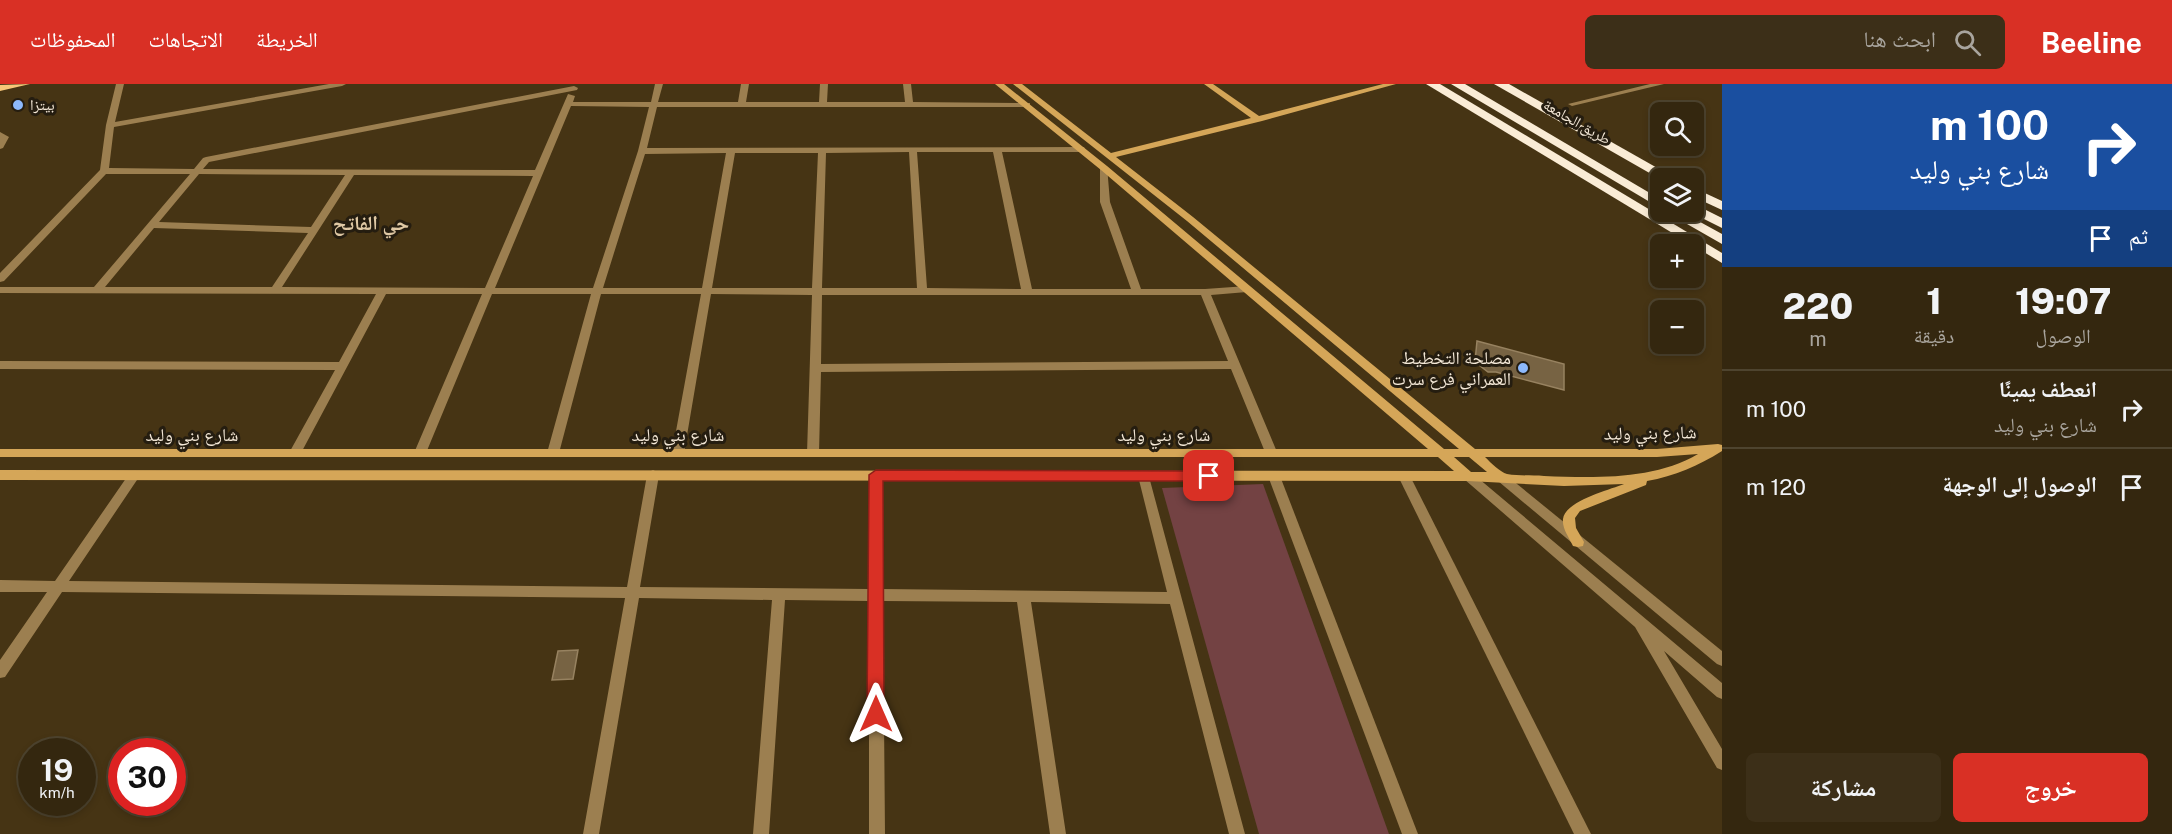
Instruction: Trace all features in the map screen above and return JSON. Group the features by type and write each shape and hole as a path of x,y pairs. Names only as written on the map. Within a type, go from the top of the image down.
{"highway":[{"path":"1432,84 1722,260"},
{"path":"1457,84 1650,198"},
{"name":"طريق الجامعة","path":"1476,84 1650,183"},
{"path":"1500,84 1650,168"},
{"path":"1704,197 1722,206"},
{"path":"1704,214 1722,225"},
{"path":"1690,222 1722,240"}],"main road":[{"path":"0,88 25,84"}],"street":[{"path":"0,279 104,171 110,125 120,84"},
{"path":"110,125 342,84"},
{"path":"553,453 597,292 642,152 659,84"},
{"path":"742,104 745,84"},
{"path":"823,104 825,84"},
{"path":"907,84 909,105"},
{"path":"999,84 1172,225 1722,692"},
{"path":"1017,84 1190,219 1722,660"},
{"path":"1208,84 1258,119"},
{"path":"1112,156 1392,84"},
{"path":"1572,104 1660,84"},
{"path":"420,453 486,292 575,86"},
{"path":"96,291 207,160 575,86"},
{"path":"568,104 1027,105"},
{"path":"0,134 5,137 0,146"},
{"path":"642,152 913,152 1081,149"},
{"path":"997,150 1027,291"},
{"path":"813,453 816,291 822,151"},
{"path":"678,453 731,152"},
{"path":"913,152 922,291"},
{"path":"1104,168 1105,202 1137,292"},
{"path":"104,171 539,173"},
{"path":"275,291 351,172"},
{"path":"1172,225 1190,219"},
{"path":"154,225 314,230"},
{"path":"0,290 1206,292 1247,289"},
{"path":"295,453 382,292"},
{"path":"1206,292 1271,453"},
{"path":"0,365 341,366"},
{"path":"816,368 1236,365"},
{"name":"شارع بني وليد","path":"0,453 1657,453 1720,448"},
{"name":"شارع بني وليد","path":"0,475 133,477 1468,476 1616,480 1656,477 1682,470 1720,448"},
{"path":"591,834 653,475"},
{"path":"876,475 874,595 877,834"},
{"path":"1144,476 1237,834"},
{"path":"1274,476 1410,834"},
{"path":"1404,476 1583,834"},
{"path":"0,672 133,477"},
{"path":"1578,542 1570,528 1569,517 1576,508 1656,477"},
{"path":"0,586 1175,597"},
{"path":"760,834 779,594"},
{"path":"1023,596 1058,834"},
{"path":"1637,618 1722,763"}],"shaded area":[{"path":"1263,484 1389,834 1259,834 1162,488"}],"building":[{"name":"مصلحة التخطيط العمراني فرع سرت","path":"1477,341 1564,364 1564,390 1496,372 1488,372 1475,362"},
{"path":"578,650 573,679 552,680 558,651"}],"place":[{"name":"بيتزا","path":"18,105"},
{"name":"مصلحة التخطيط العمراني فرع سرت","path":"1523,368"}],"district":[{"name":"حي الفاتح","path":"371,223"}],"route":[{"path":"876,714 874,595 876,475 1209,476"}]}
